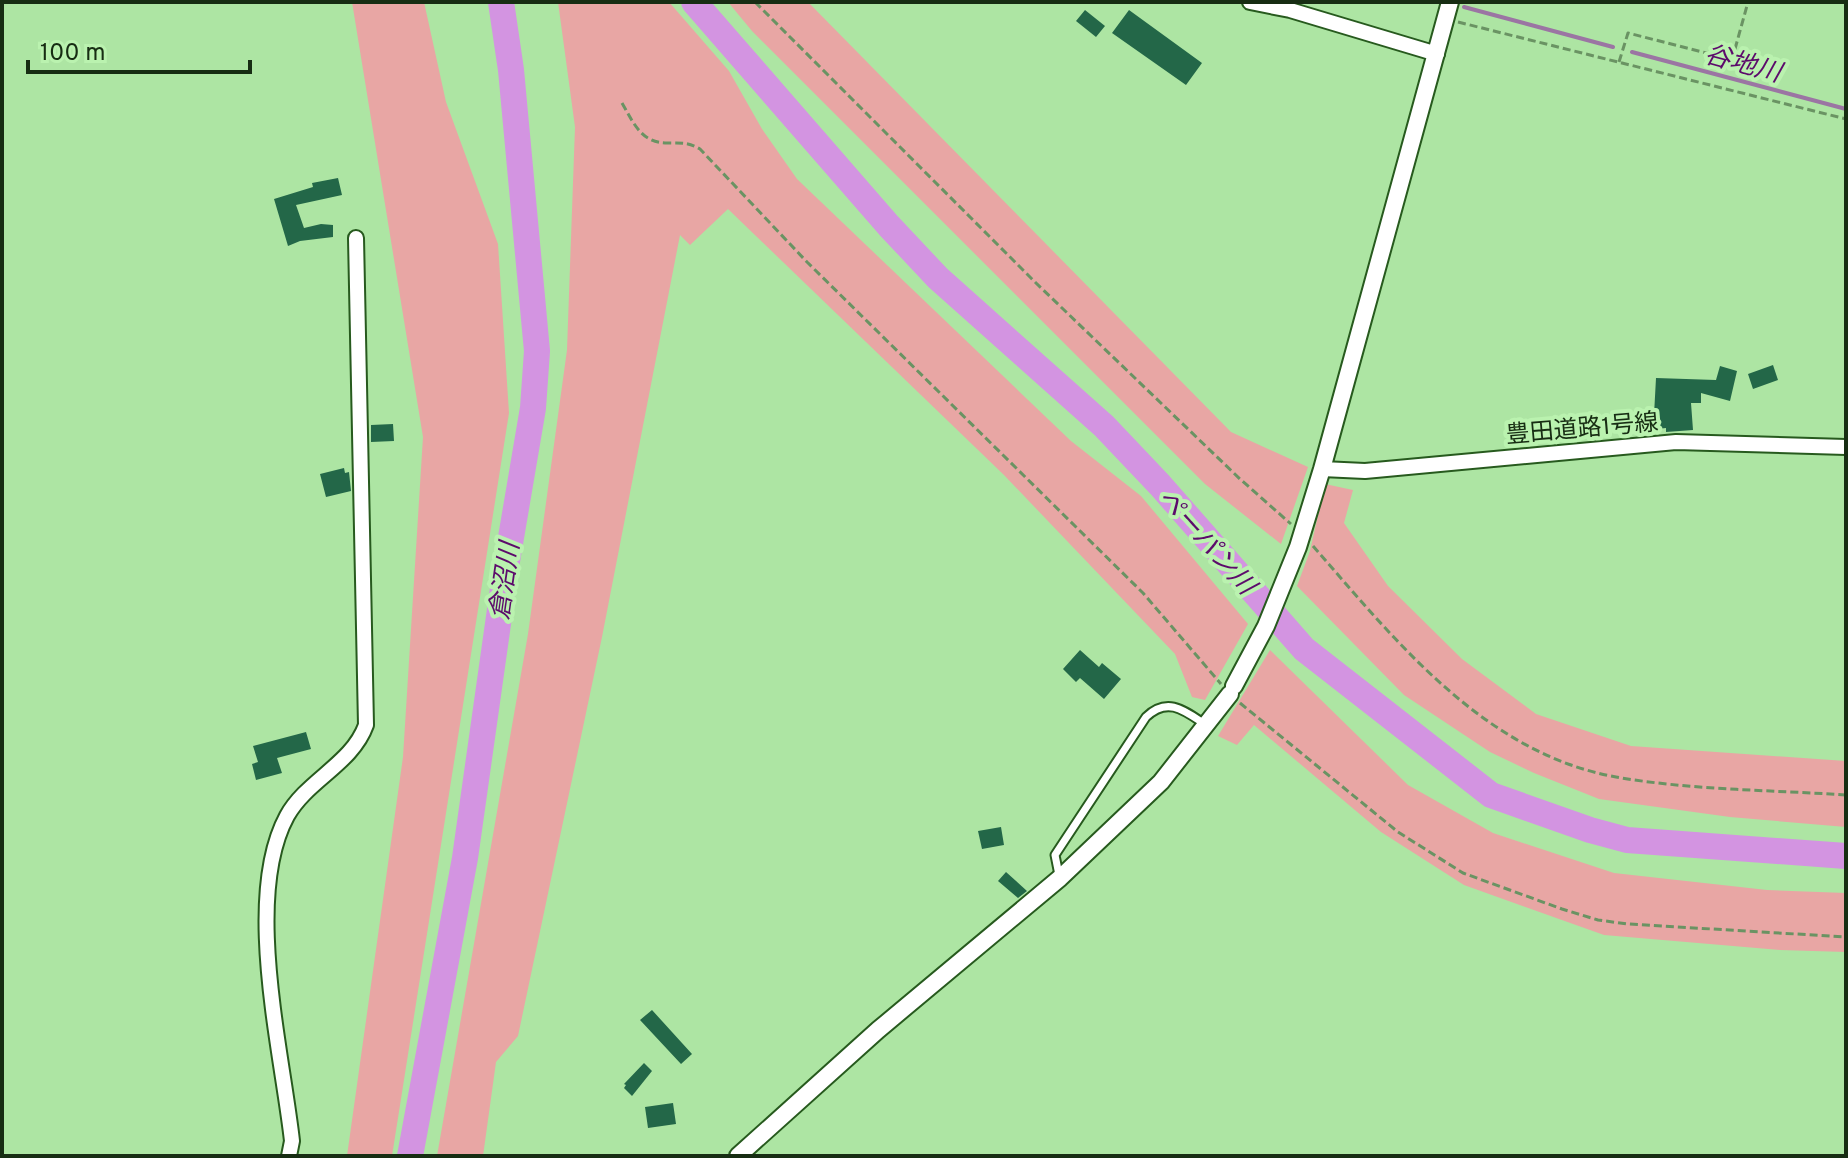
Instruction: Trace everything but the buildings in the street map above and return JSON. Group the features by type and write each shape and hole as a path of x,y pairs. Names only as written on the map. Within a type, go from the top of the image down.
{"street":[{"path":"1250,2 1290,10 1437,54"},
{"path":"738,1156 878,1030 1060,878 1161,782 1232,690 1266,626 1300,540 1450,2"},
{"path":"289,1156 292,1141 269,959 268,885 276,842 288,815 312,784 361,741 366,725 356,238"},
{"name":"豊田道路1号線","path":"1322,469 1365,471 1676,442 1846,447"}],"lane":[{"path":"1060,878 1055,855 1146,717 1155,708 1172,706 1206,725"}],"path":[{"path":"755,2 1240,479 1458,701 1499,729 1544,752 1614,777 1846,795"},
{"path":"1619,62 1628,33 1726,58 1735,49 1748,2"},
{"path":"1446,20 1846,119"},
{"path":"622,103 635,127 648,140 658,143 688,142 700,149 807,262 1143,593 1232,690 1398,832 1463,873 1492,886 1598,920 1846,937"}],"shaded area":[{"path":"352,2 424,2 446,102 498,244 509,413 392,1156 347,1156 403,757 423,437"},
{"path":"558,2 669,2 729,71 762,129 797,179 1071,441 1141,496 1248,624 1205,700 1192,697 1175,654 1004,475 728,209 690,245 680,235 602,637 518,1036 496,1062 483,1156 437,1156 528,634 567,350 575,127"},
{"path":"728,2 808,2 1231,432 1308,467 1281,544 1205,484 752,31"},
{"path":"1325,484 1353,490 1344,523 1388,586 1462,659 1536,714 1631,746 1846,761 1846,827 1730,817 1599,799 1490,752 1404,695 1297,586 1310,551"},
{"path":"1270,650 1408,785 1493,833 1614,873 1767,890 1846,893 1846,952 1780,950 1604,935 1464,885 1381,832 1254,725 1237,745 1218,736"}],"waterway":[{"name":"倉沼川","path":"410,1156 465,858 506,567 533,408 537,351 511,70 501,2"},
{"name":"ペーパン川","path":"694,2 938,278 1104,426 1304,649 1491,795 1627,840 1846,856"},
{"name":"谷地川","path":"1464,7 1613,47"},
{"name":"谷地川","path":"1632,52 1846,109"}]}
